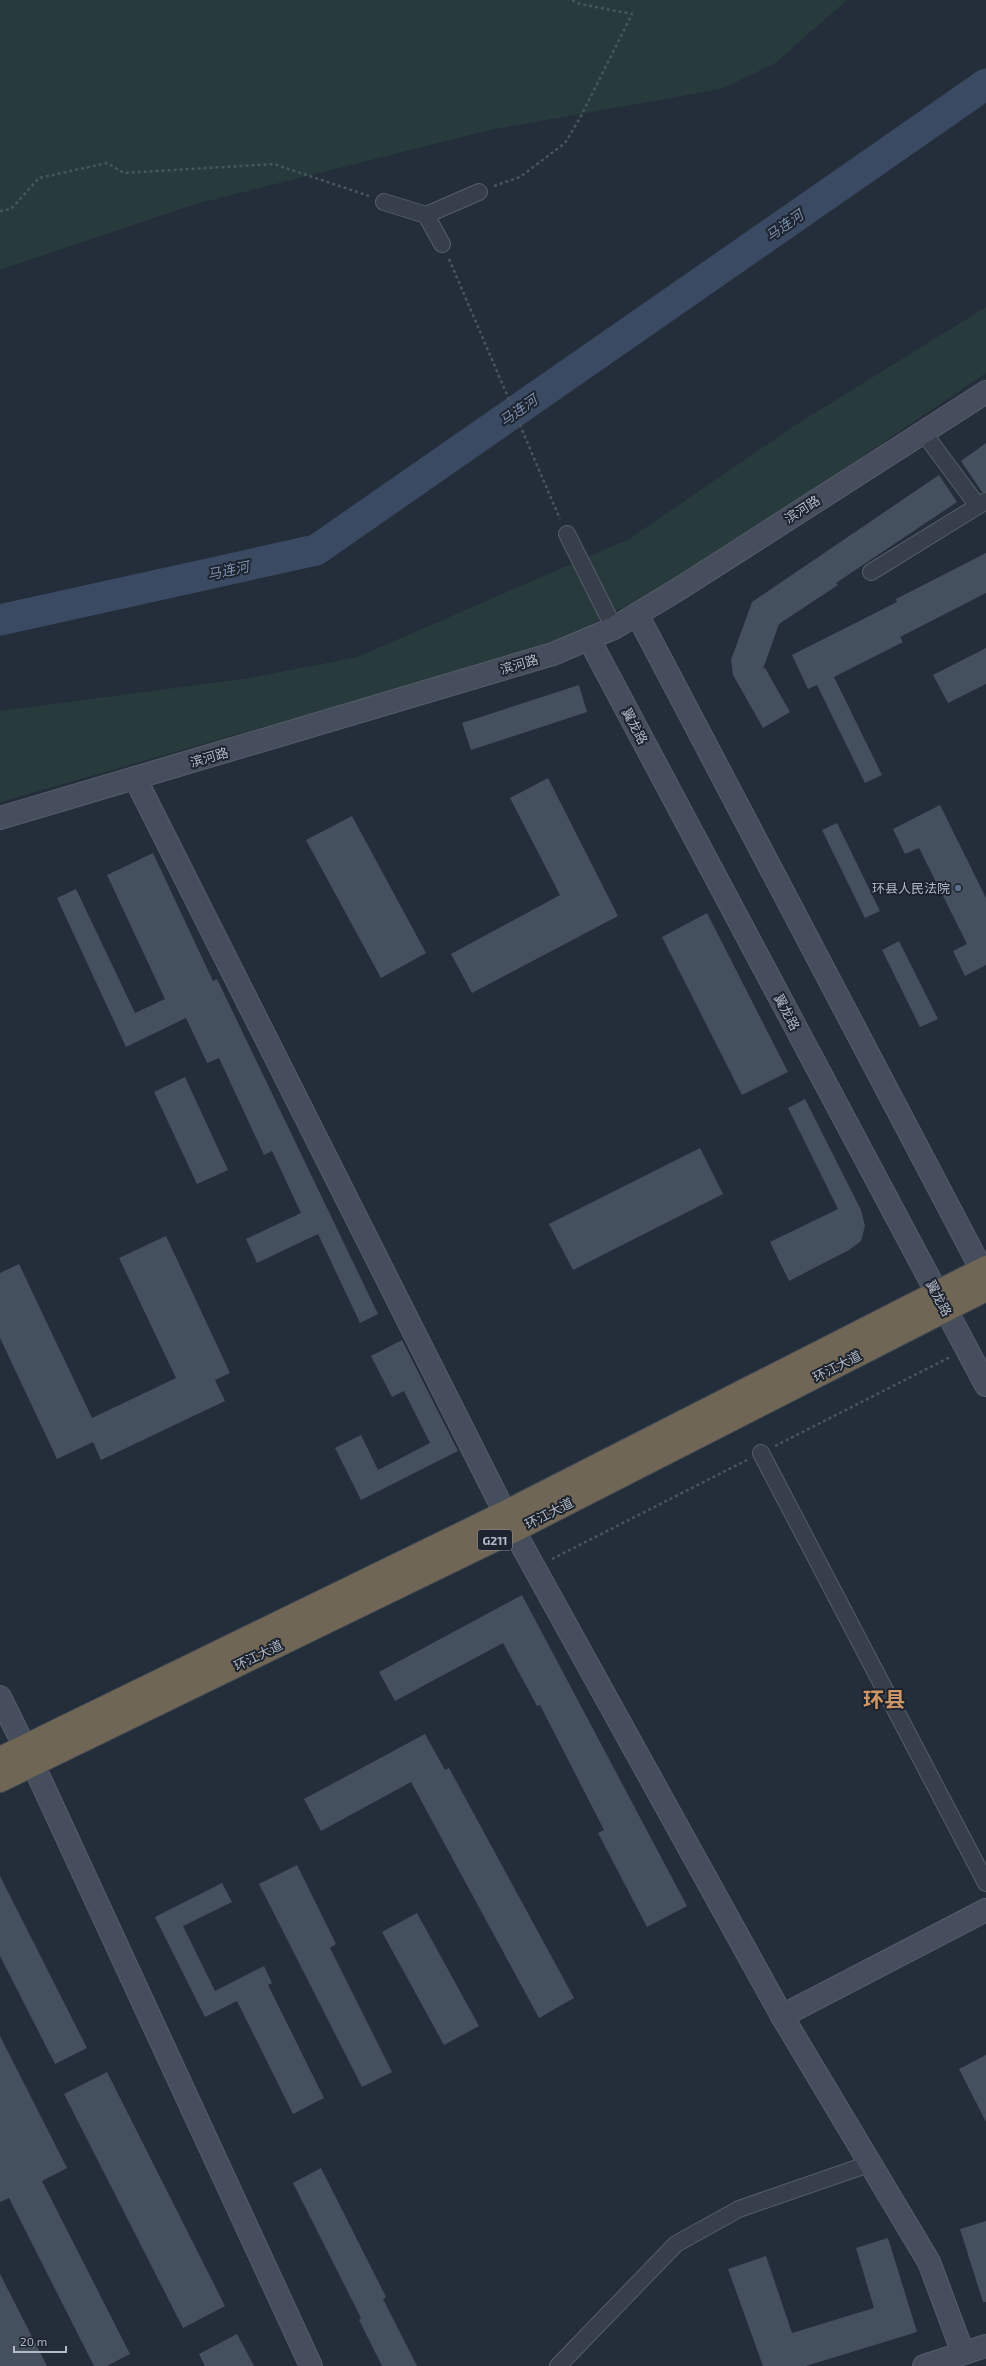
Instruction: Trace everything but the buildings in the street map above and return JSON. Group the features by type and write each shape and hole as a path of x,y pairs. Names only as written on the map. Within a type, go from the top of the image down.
{"highway":[{"name":"环江大道","path":"0,1781 28,1755 509,1521 941,1301 985,1271"},
{"name":"环江大道","path":"941,1301 986,1290"},
{"name":"环江大道","path":"0,1758 28,1755"}],"main road":[{"name":"滨河路","path":"0,818 553,654 589,639 614,628 637,614 986,392"},
{"path":"637,614 985,1271"},
{"name":"翼龙路","path":"589,639 986,1385"},
{"path":"135,778 509,1521 782,2016 869,2164 929,2262 962,2354"},
{"path":"0,1697 311,2366"},
{"path":"782,2016 986,1910"},
{"path":"924,2366 986,2346"}],"street":[{"path":"384,202 426,214 479,192"},
{"path":"426,214 442,244"},
{"path":"871,572 982,504 923,432"},
{"path":"567,534 614,628"},
{"path":"761,1453 986,1882"},
{"path":"558,2366 676,2244 739,2209 869,2164"}],"path":[{"path":"479,192 520,177 564,143 581,116 632,14 580,4 571,0"},
{"path":"0,211 11,209 40,178 107,163 124,173 274,164 384,202"},
{"path":"442,244 567,534"}],"shaded area":[{"path":"0,0 847,0 774,64 721,89 490,130 192,205 0,270"},
{"path":"986,307 986,373 694,570 551,645 0,802 0,711 250,678 357,657 629,539 797,424"}],"waterway":[{"name":"马连河","path":"0,620 316,550 986,84"}],"place":[{"name":"环县人民法院","path":"958,888"}],"district":[{"name":"环县","path":"884,1698"}]}
